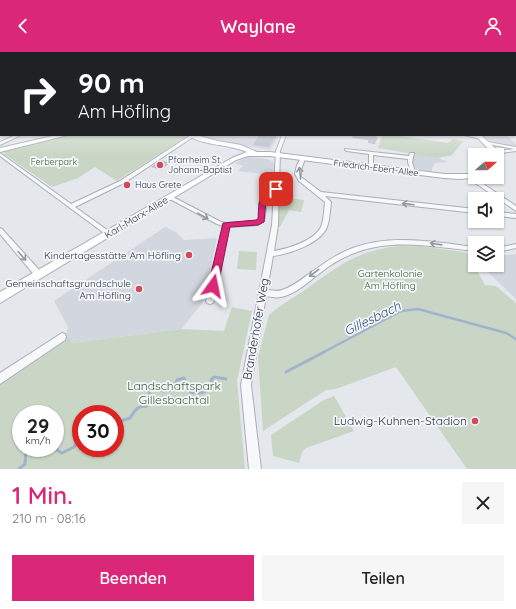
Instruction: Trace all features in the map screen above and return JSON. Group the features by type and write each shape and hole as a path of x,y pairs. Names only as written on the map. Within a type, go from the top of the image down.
{"main road":[{"path":"0,150 61,136"},
{"path":"196,136 244,148 250,154"},
{"path":"481,138 491,148"},
{"name":"Karl-Marx-Allee","path":"0,298 234,159 250,154 278,155"},
{"name":"Friedrich-Ebert-Allee","path":"278,155 449,177 468,176"}],"street":[{"path":"0,144 17,136"},
{"path":"72,206 122,182 191,136"},
{"name":"Branderhofer Weg","path":"255,469 248,415 246,385 270,254 274,225 278,155 280,142 283,136"},
{"path":"471,136 516,149"},
{"path":"504,152 516,149"},
{"path":"347,150 412,156 410,162 412,172"},
{"path":"371,153 371,167"},
{"path":"0,154 108,234"},
{"path":"270,254 282,252 307,242 319,235 326,223 328,202 320,194 303,184 299,176 298,170 303,159"},
{"path":"483,184 516,209"},
{"path":"169,198 212,221 226,225 258,223 262,220 264,196 266,193 276,189"},
{"path":"320,194 468,210"},
{"path":"504,215 516,216"},
{"path":"210,301 226,225"},
{"path":"0,230 39,275"},
{"path":"263,293 280,294 292,290 325,265 339,257 377,244 406,241 468,248"},
{"path":"504,249 516,246"},
{"path":"0,379 62,337"}],"shaded area":[{"path":"202,136 279,136 270,150 226,143"},
{"path":"484,136 507,136 516,144 516,147 490,141"},
{"path":"414,153 438,158 447,162 435,163 432,171 413,169 411,162"},
{"path":"248,157 268,159 272,161 274,164 273,175 238,171 243,166 235,163"},
{"name":"Gemeinschaftsgrundschule Am Höfling","path":"165,227 176,232 184,240 217,238 203,302 181,329 71,343 66,336 68,327 54,301"},
{"path":"516,254 516,299 488,272 504,272 504,255"}],"green space":[{"name":"Ferberpark","path":"64,136 186,137 117,181 95,167 78,178 52,187 4,154 5,151"},
{"path":"382,136 399,136 448,143 453,139 463,141 452,155 438,158 378,148"},
{"path":"279,197 304,200 301,212 289,210 280,227 276,227"},
{"name":"Gartenkolonie Am Höfling","path":"398,246 419,246 464,252 468,254 468,272 478,272 485,285 496,286 516,303 516,469 467,469 396,367 336,389 326,390 263,431 258,357 269,315 346,262 369,252"},
{"path":"239,251 257,252 256,270 237,269"},
{"name":"Landschaftspark Gillesbachtal","path":"232,307 252,311 237,381 245,469 0,469 0,383 66,336 72,343 181,329 224,331"},
{"path":"334,396 354,431 306,448 302,452 299,463 273,456 271,435 324,400"}],"building":[{"path":"258,136 276,136 269,147 253,145"},
{"path":"353,136 378,137 375,144 368,143 368,140 352,138"},
{"name":"Pfarrheim St. Johann-Baptist","path":"161,160 170,163 161,170 151,167"}],"waterway":[{"name":"Gillesbach","path":"322,353 401,311 418,309 506,333 516,339"},
{"name":"Gillesbach","path":"286,372 324,352"},
{"name":"Gillesbach","path":"124,420 130,418 137,409 147,406 150,400 149,389 155,386 163,391 173,390 177,380 184,378 190,392 200,393 208,390 213,385 211,380 214,377 226,379"},
{"name":"Gillesbach","path":"64,452 72,448"},
{"name":"Gillesbach","path":"19,469 25,464 25,457"}],"place":[{"name":"Pfarrheim St. Johann-Baptist","path":"160,165"},
{"name":"Haus Grete","path":"127,185"},
{"name":"Kindertagesstätte Am Höfling","path":"189,255"},
{"name":"Gemeinschaftsgrundschule Am Höfling","path":"139,289"},
{"name":"Ludwig-Kuhnen-Stadion","path":"475,421"}],"route":[{"path":"213,286 226,225 258,223 262,220 264,196 266,193 276,189"}]}
